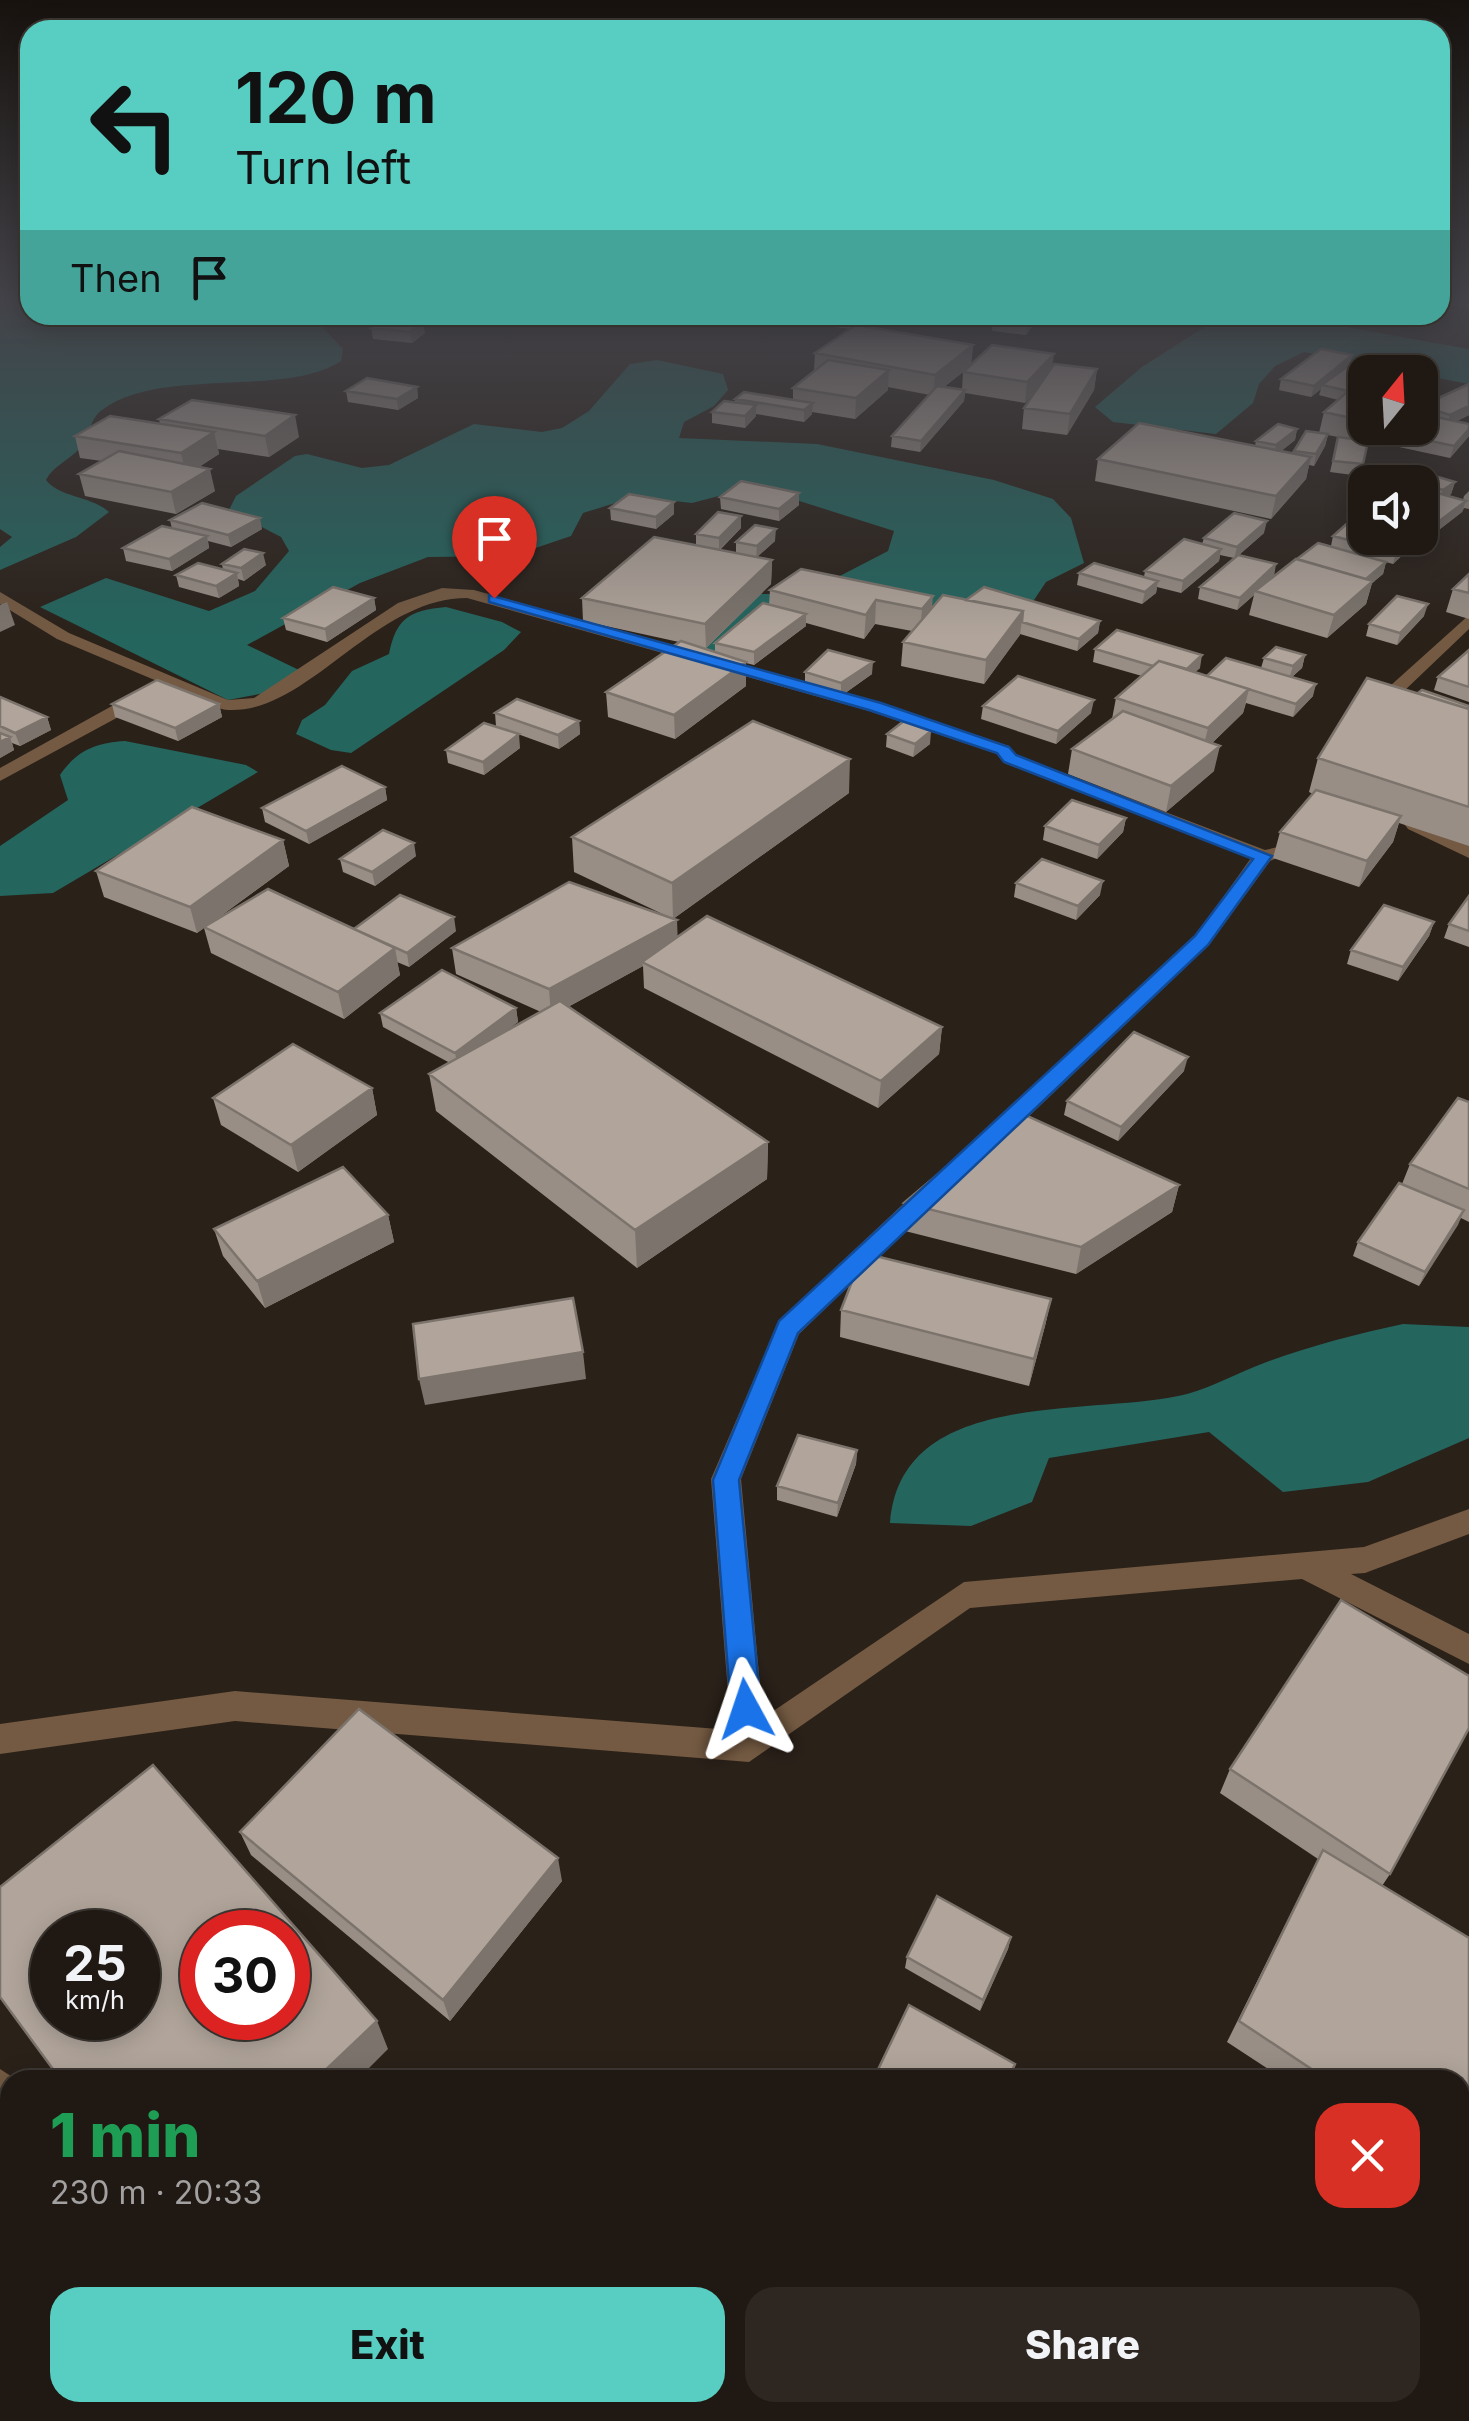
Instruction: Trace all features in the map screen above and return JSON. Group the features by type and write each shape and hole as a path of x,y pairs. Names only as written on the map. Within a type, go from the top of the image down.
{"street":[{"path":"0,597 63,636 226,705 244,707 301,676 404,606 442,593 468,593 875,706 1003,750 1010,759 1263,856 1301,848"},
{"path":"1361,722 1469,620"},
{"path":"0,775 172,681"},
{"path":"1393,794 1406,827 1469,852"},
{"path":"978,1150 1202,940 1263,856"},
{"path":"750,1747 726,1480 788,1328 950,1175"},
{"path":"0,1739 235,1706 750,1747 964,1595 1365,1560 1469,1520"},
{"path":"1300,1563 1469,1650"}],"water":[{"path":"0,411 101,411 79,449 46,480 59,490 109,512 76,537 0,570 0,547 12,537 0,529"},
{"path":"589,411 705,411 684,422 679,438 817,444 994,480 1053,499 1071,518 1084,563 1046,582 1034,600 970,616 847,596 712,654 673,634 722,594 805,594 888,551 894,531 768,491 738,491 692,503 648,498 625,500 583,513 571,536 512,556 428,557 360,583 247,645 299,670 265,693 228,700 40,607 106,578 209,611 255,591 289,551 281,537 229,510 236,496 295,456 307,454 362,468 389,465 474,424 542,432 562,428"},
{"path":"1100,411 1243,411 1216,434 1113,422"},
{"path":"446,607 502,622 521,632 504,650 351,753 331,750 296,734 302,720 325,705 352,671 389,654 396,632 406,618"},
{"path":"125,741 246,765 258,772 53,893 0,896 0,846 68,800 60,775 73,759 96,746"},
{"path":"1403,1324 1469,1327 1469,1438 1368,1482 1283,1492 1209,1432 1049,1458 1032,1502 971,1526 890,1523 902,1479 928,1448 963,1428 1007,1416 1187,1394 1299,1351"}],"building":[{"path":"173,411 267,411 295,415 265,436 159,419"},
{"path":"713,411 750,411 745,416"},
{"path":"915,411 947,411 921,441 892,436"},
{"path":"1348,411 1348,417 1324,412"},
{"path":"110,416 214,432 181,453 75,436"},
{"path":"1438,417 1469,424 1454,446 1438,443"},
{"path":"1139,423 1311,457 1276,496 1098,459"},
{"path":"1278,424 1297,429 1276,445 1256,441"},
{"path":"1306,431 1328,434 1316,454 1294,451"},
{"path":"1338,437 1348,438 1348,445 1367,445 1363,464 1333,461"},
{"path":"119,451 210,469 171,492 79,474"},
{"path":"1438,477 1455,482 1443,490 1438,488"},
{"path":"741,481 799,493 779,509 720,497"},
{"path":"1438,493 1466,501 1438,522"},
{"path":"629,494 674,502 656,517 610,508"},
{"path":"202,503 260,518 228,535 170,520"},
{"path":"718,512 741,516 719,538 696,534"},
{"path":"1234,513 1267,521 1237,547 1204,538"},
{"path":"1348,523 1348,540 1333,536"},
{"path":"755,525 776,529 757,546 736,542"},
{"path":"162,526 207,536 169,559 123,548"},
{"path":"654,537 772,560 705,624 582,598"},
{"path":"1184,539 1221,549 1183,581 1145,571"},
{"path":"1318,543 1348,551 1348,555 1386,562 1366,579 1297,559"},
{"path":"244,549 263,553 241,568 222,564"},
{"path":"1238,555 1276,564 1240,598 1200,587"},
{"path":"1296,559 1373,581 1334,615 1255,591"},
{"path":"198,563 237,573 216,586 176,575"},
{"path":"1094,563 1158,581 1145,592 1079,573"},
{"path":"801,569 933,596 922,609 876,600 866,615 770,590"},
{"path":"1469,574 1469,593 1453,589"},
{"path":"333,587 374,598 325,629 283,618"},
{"path":"984,587 1100,621 1079,639 1022,622 1023,611 966,600"},
{"path":"943,595 1023,611 986,660 903,642"},
{"path":"1397,596 1428,604 1400,633 1369,624"},
{"path":"763,603 806,614 754,652 715,643"},
{"path":"1117,630 1202,655 1187,669 1159,661 1153,666 1095,649"},
{"path":"681,641 746,662 674,715 606,692"},
{"path":"1276,647 1305,655 1293,666 1264,658"},
{"path":"828,650 873,662 841,683 805,672"},
{"path":"1469,650 1469,687 1438,677"},
{"path":"1226,658 1316,684 1296,704 1207,676"},
{"path":"1159,661 1249,689 1208,728 1116,698"},
{"path":"1018,676 1094,700 1058,731 983,706"},
{"path":"1367,678 1469,709 1469,807 1318,758"},
{"path":"157,680 219,704 175,728 112,704"},
{"path":"1422,690 1469,706 1469,709 1418,693"},
{"path":"0,697 47,717 15,733 0,726"},
{"path":"517,699 579,721 558,735 495,713"},
{"path":"1123,711 1220,746 1171,786 1072,749"},
{"path":"753,721 850,759 672,883 572,837"},
{"path":"904,721 931,731 915,744 887,734"},
{"path":"484,723 519,734 483,762 446,750"},
{"path":"342,766 385,787 306,831 262,808"},
{"path":"1316,790 1401,816 1367,861 1280,832"},
{"path":"1072,800 1126,818 1099,845 1045,826"},
{"path":"192,807 283,840 190,907 96,871"},
{"path":"383,830 414,843 372,872 340,859"},
{"path":"1042,859 1103,881 1078,906 1016,883"},
{"path":"569,882 677,920 549,989 452,948"},
{"path":"268,889 395,948 338,992 204,927"},
{"path":"400,895 454,917 407,953 354,929"},
{"path":"1469,896 1469,931 1449,924"},
{"path":"1384,905 1434,922 1403,967 1351,950"},
{"path":"707,916 942,1027 881,1081 642,962"},
{"path":"442,970 516,1008 455,1053 380,1013"},
{"path":"560,1001 768,1142 635,1230 429,1074"},
{"path":"1134,1032 1188,1057 1121,1127 1067,1101"},
{"path":"293,1044 372,1088 291,1145 213,1098"},
{"path":"1458,1098 1469,1102 1469,1189 1410,1164"},
{"path":"1014,1110 1179,1185 1081,1247 904,1203"},
{"path":"343,1167 388,1215 257,1281 214,1229"},
{"path":"1399,1183 1464,1210 1425,1272 1358,1242"},
{"path":"863,1253 1051,1299 1034,1359 841,1310"},
{"path":"573,1298 583,1352 419,1379 413,1324"},
{"path":"798,1435 857,1450 838,1503 777,1486"},
{"path":"1341,1600 1469,1676 1469,1728 1390,1874 1230,1769"},
{"path":"359,1709 558,1858 443,2000 240,1832"},
{"path":"153,1765 280,1910 180,1910 180,2040 310,2040 310,1944 377,2021 326,2070 54,2070 32,2040 160,2040 160,1910 30,1910 30,2038 0,1997 0,1887"},
{"path":"1323,1850 1469,1938 1469,2070 1313,2070 1239,2021"},
{"path":"937,1896 1011,1937 983,2000 907,1957"},
{"path":"909,2005 1015,2064 1012,2070 878,2070"}],"route":[{"path":"494,598 875,706 1003,750 1010,759 1263,856 1202,940 788,1328 726,1480 746,1709"}]}
